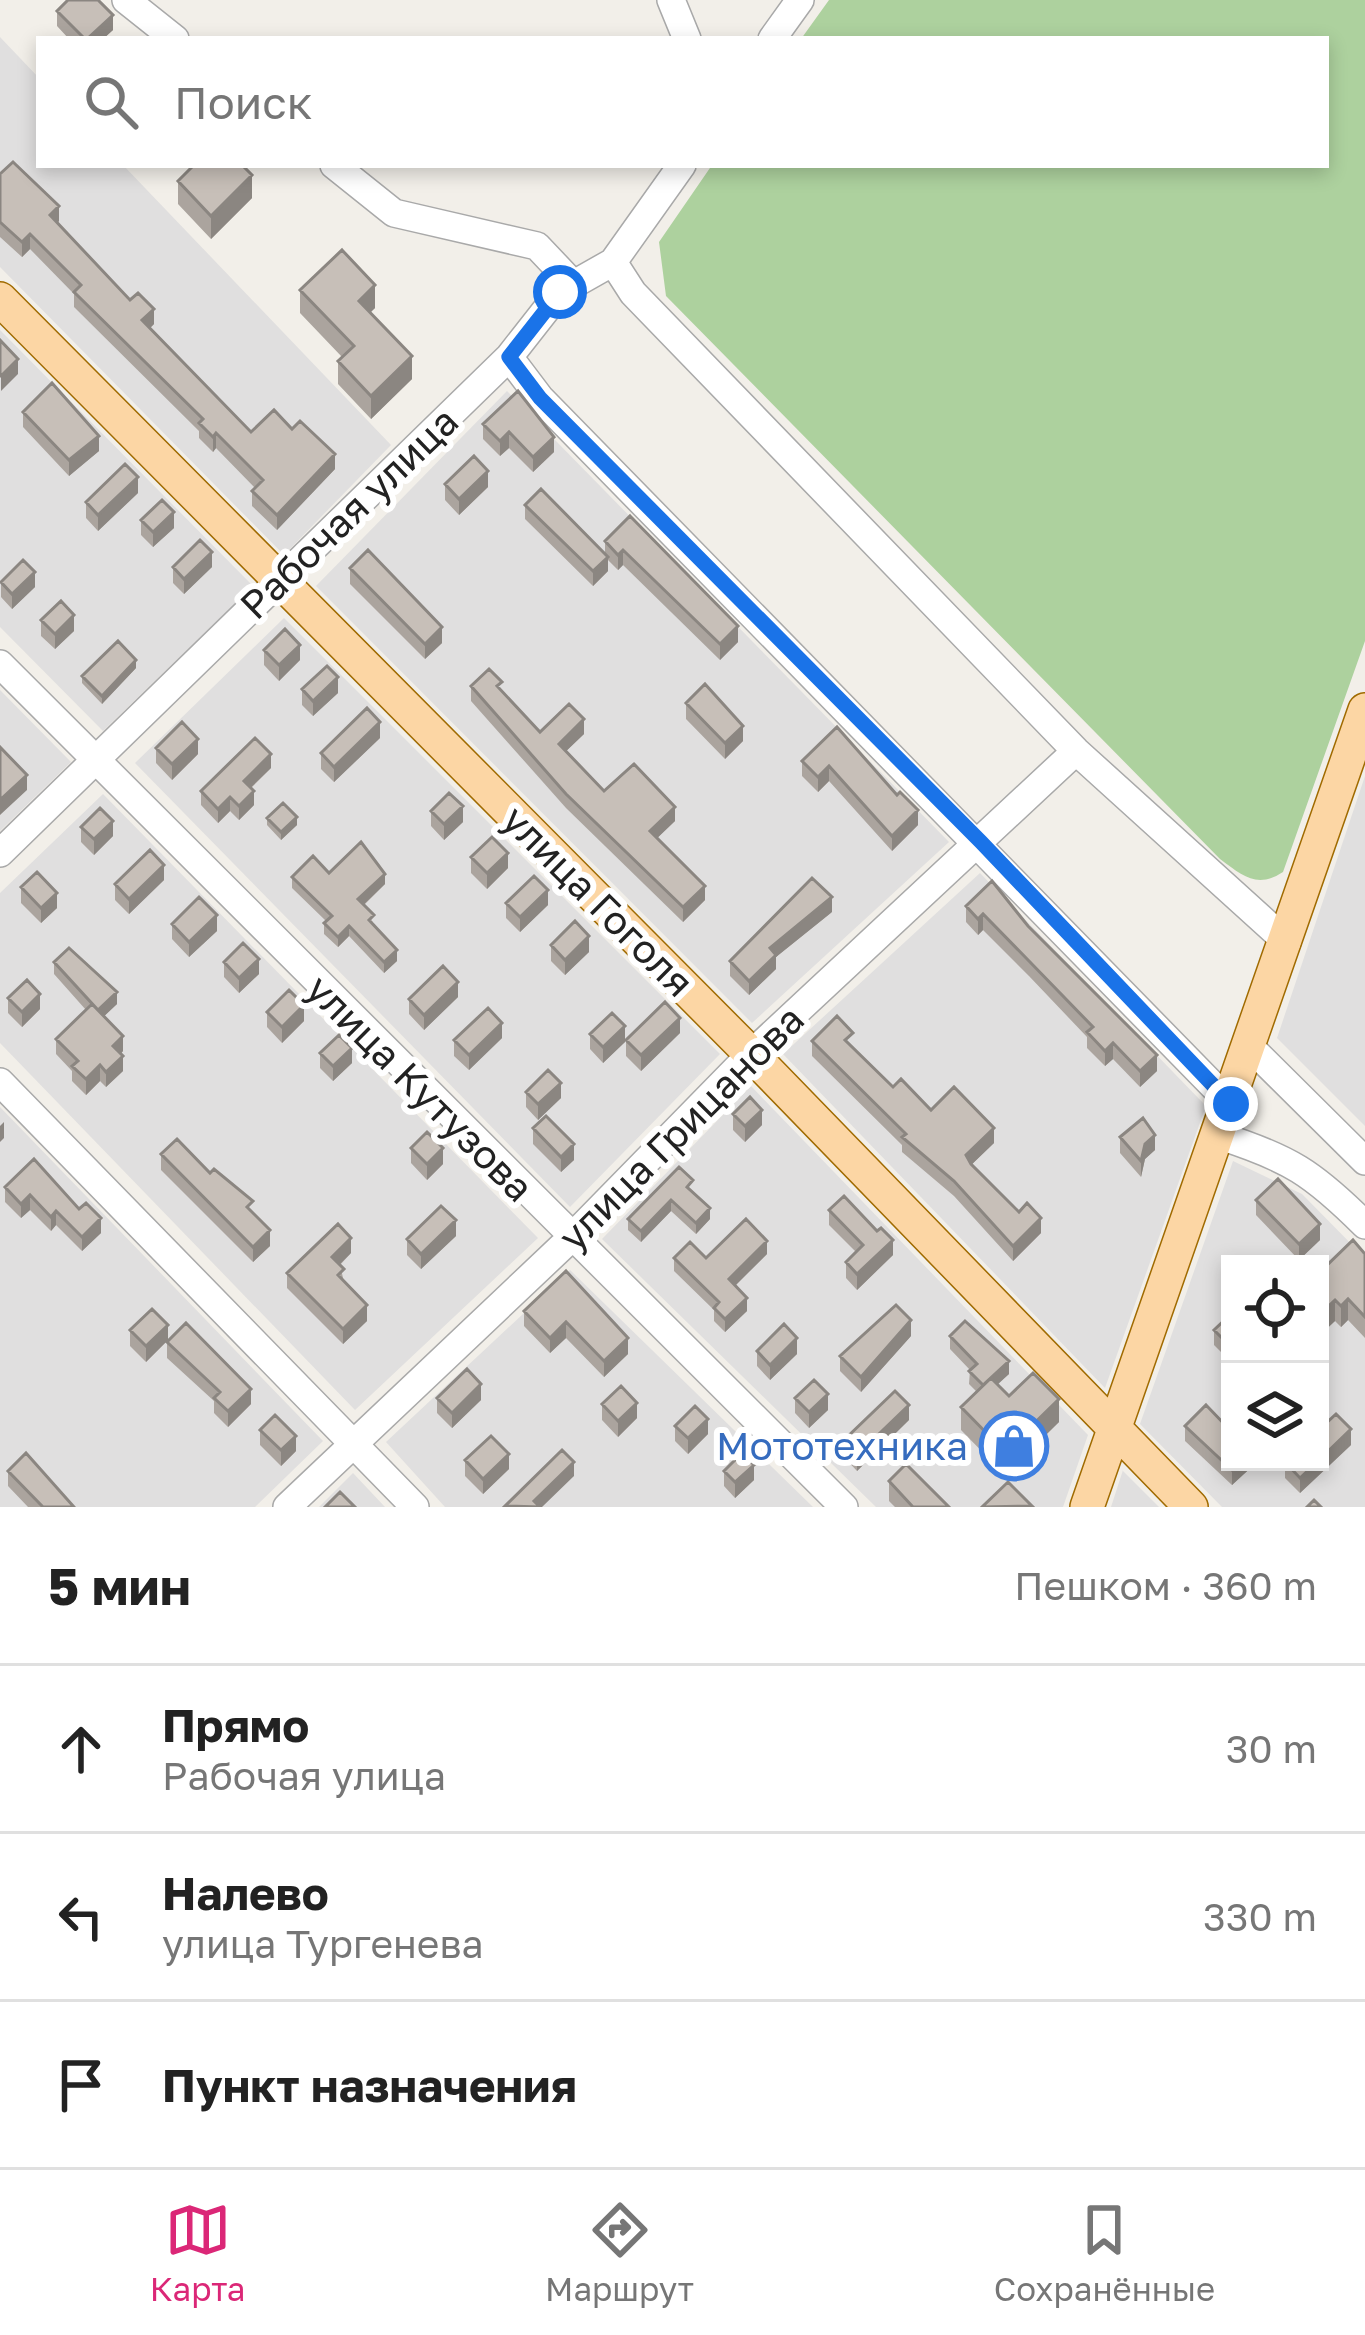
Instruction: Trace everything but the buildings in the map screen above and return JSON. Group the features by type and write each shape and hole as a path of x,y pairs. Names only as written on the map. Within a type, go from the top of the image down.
{"main road":[{"name":"улица Гоголя","path":"0,299 751,1054 1191,1507"},
{"path":"1087,1507 1362,730"}],"street":[{"path":"126,0 172,36"},
{"path":"671,0 686,36"},
{"path":"774,36 800,0"},
{"path":"338,168 394,213 537,246 573,284"},
{"name":"Рабочая улица","path":"0,853 509,357 573,284 613,262 680,168"},
{"path":"613,262 633,293 1076,751 1287,942"},
{"path":"509,357 540,398 981,842 1226,1120 1316,1176 1365,1225"},
{"name":"улица Кутузова","path":"0,664 570,1239 844,1507"},
{"name":"улица Грицанова","path":"286,1507 570,1239 751,1054 1076,751"},
{"path":"1251,1048 1365,1161"},
{"path":"0,1082 415,1507"}],"shaded area":[{"path":"0,37 36,75 36,168 126,168 391,445 284,555 0,267"},
{"path":"0,330 253,586 103,731 0,627"},
{"path":"507,391 949,842 752,1023 316,586"},
{"path":"284,618 720,1054 570,1207 135,763"},
{"path":"0,690 71,762 0,831"},
{"path":"1365,776 1365,1126 1277,1038"},
{"path":"103,794 538,1238 355,1410 0,1043 0,893"},
{"path":"980,873 1206,1106 1105,1388 783,1054"},
{"path":"751,1086 1088,1435 1063,1507 876,1507 602,1239"},
{"path":"0,1107 323,1441 255,1507 0,1507"},
{"path":"1233,1161 1302,1194 1365,1258 1365,1507 1222,1507 1140,1424"},
{"path":"570,1270 813,1507 445,1507 386,1442"},
{"path":"1123,1471 1159,1507 1111,1507"},
{"path":"353,1473 385,1507 319,1507"}],"green space":[{"path":"829,0 1365,0 1365,641 1283,872 1258,880 1220,859 666,296 659,242 710,168 1329,168 1329,36 803,36"}],"place":[{"name":"Мототехника","path":"1014,1446"}],"route":[{"path":"560,292 509,357 540,398 981,842 1231,1104"}]}
